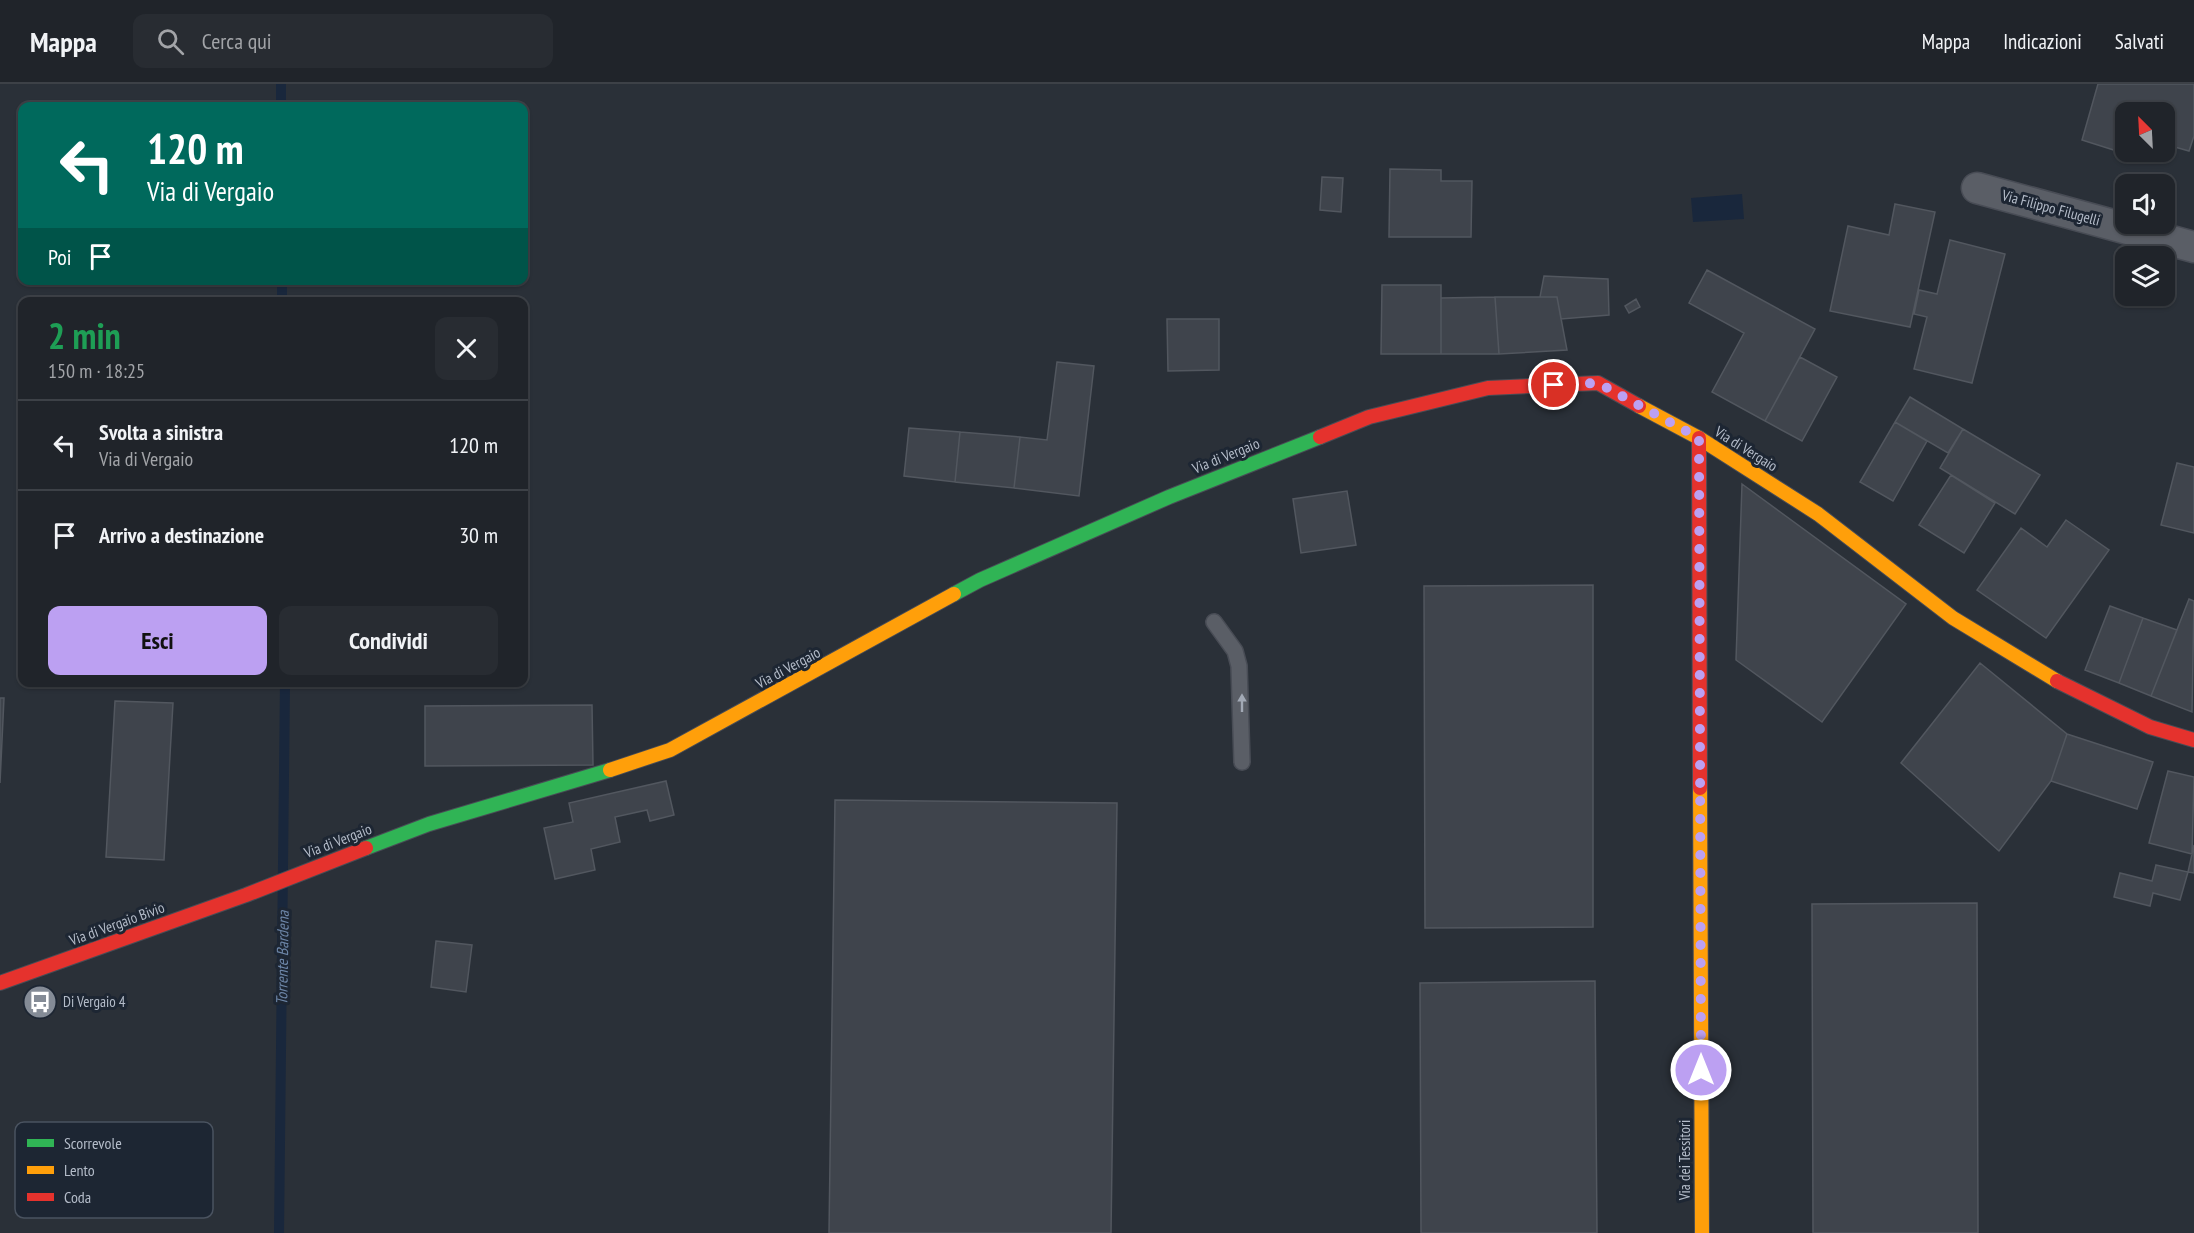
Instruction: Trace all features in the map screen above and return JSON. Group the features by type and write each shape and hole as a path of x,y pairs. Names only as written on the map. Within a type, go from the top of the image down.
{"street":[{"name":"Via Filippo Filugelli","path":"1977,188 2194,247"},
{"name":"Via di Vergaio","path":"246,895 429,824 569,783 670,750 980,580 1169,497 1369,417 1488,388 1598,383 1699,438 1818,514 1953,618 2056,681 2150,727 2194,741"},
{"name":"Via dei Tessitori","path":"1699,438 1702,1233"},
{"name":"Via di Vergaio Bivio","path":"0,983 246,895"}],"lane":[{"path":"1214,622 1231,644 1239,666 1242,683 1242,762"}],"water":[{"path":"1742,194 1744,219 1693,222 1691,198"}],"building":[{"path":"2098,84 2194,84 2194,136 2189,151 2175,147 2175,102 2115,102 2115,150 2082,140"},
{"path":"1390,169 1441,170 1441,181 1472,181 1471,237 1389,237"},
{"path":"1322,177 1343,178 1341,212 1320,210"},
{"path":"1895,204 1935,212 1910,327 1830,311 1848,226 1889,235"},
{"path":"1950,240 2005,254 1972,383 1914,369 1927,317 1914,314 1919,290 1937,294"},
{"path":"1707,270 1815,329 1765,421 1712,392 1744,333 1689,303"},
{"path":"1544,276 1608,279 1609,315 1561,319 1557,297 1540,297"},
{"path":"1382,285 1441,285 1441,354 1381,354"},
{"path":"1495,297 1557,297 1567,350 1499,354"},
{"path":"1495,297 1499,354 1441,354 1441,298"},
{"path":"1636,299 1640,307 1629,313 1625,306"},
{"path":"1167,319 1219,319 1219,370 1168,371"},
{"path":"1800,357 1837,377 1802,441 1765,421"},
{"path":"1057,362 1094,366 1079,496 1014,488 1020,437 1047,440"},
{"path":"1910,397 1963,429 1948,453 1895,422"},
{"path":"1895,422 1927,441 1893,501 1860,482"},
{"path":"909,428 960,432 955,482 904,476"},
{"path":"1963,429 2040,475 2015,514 1940,468"},
{"path":"960,432 1020,437 1014,488 955,482"},
{"path":"2177,463 2194,467 2194,533 2161,525"},
{"path":"1951,475 1995,503 1964,553 1919,525"},
{"path":"1742,484 1906,604 1822,722 1736,660"},
{"path":"1347,491 1356,545 1301,553 1293,499"},
{"path":"2066,520 2109,550 2046,638 1977,590 2021,528 2047,547"},
{"path":"1593,585 1593,927 1425,928 1424,586"},
{"path":"2189,599 2194,601 2192,712 2151,696"},
{"path":"2110,606 2143,618 2119,683 2085,670"},
{"path":"2143,618 2177,630 2151,696 2119,683"},
{"path":"1980,663 2067,734 2051,781 1999,851 1901,763"},
{"path":"0,698 4,698 0,783"},
{"path":"115,701 173,703 164,860 106,857"},
{"path":"592,705 593,765 425,766 425,706"},
{"path":"2067,734 2153,762 2137,809 2051,781"},
{"path":"2168,771 2194,777 2192,854 2149,843"},
{"path":"666,781 674,815 650,821 647,810 615,817 620,842 591,849 595,870 555,879 544,828 573,822 569,803"},
{"path":"835,800 1117,803 1111,1233 829,1233"},
{"path":"2194,845 2194,873 2188,872"},
{"path":"2156,865 2188,872 2180,900 2153,893 2150,906 2114,897 2120,873 2152,881"},
{"path":"1977,903 1978,1233 1813,1233 1812,904"},
{"path":"436,941 472,945 466,992 431,987"},
{"path":"1595,981 1597,1233 1421,1233 1420,983"}],"waterway":[{"name":"Torrente Bardena","path":"281,84 281,102"},
{"name":"Torrente Bardena","path":"282,285 282,297"},
{"name":"Torrente Bardena","path":"279,1233 285,687"}],"traffic: fast":[{"path":"954,594 980,580 1169,497 1320,437"},
{"path":"366,848 429,824 610,770"}],"traffic: slow":[{"path":"1639,406 1699,438 1818,514 1953,618 2057,681"},
{"path":"610,770 670,750 954,594"},
{"path":"1700,788 1702,1233"}],"traffic: jam":[{"path":"1320,437 1369,417 1488,388 1598,383 1639,406"},
{"path":"1699,438 1700,788"},
{"path":"2057,681 2150,727 2194,740"},
{"path":"0,983 246,895 366,848"}],"place":[{"name":"Di Vergaio 4","path":"40,1002"}],"route":[{"path":"1554,385 1598,383 1699,438 1701,1070"}]}
